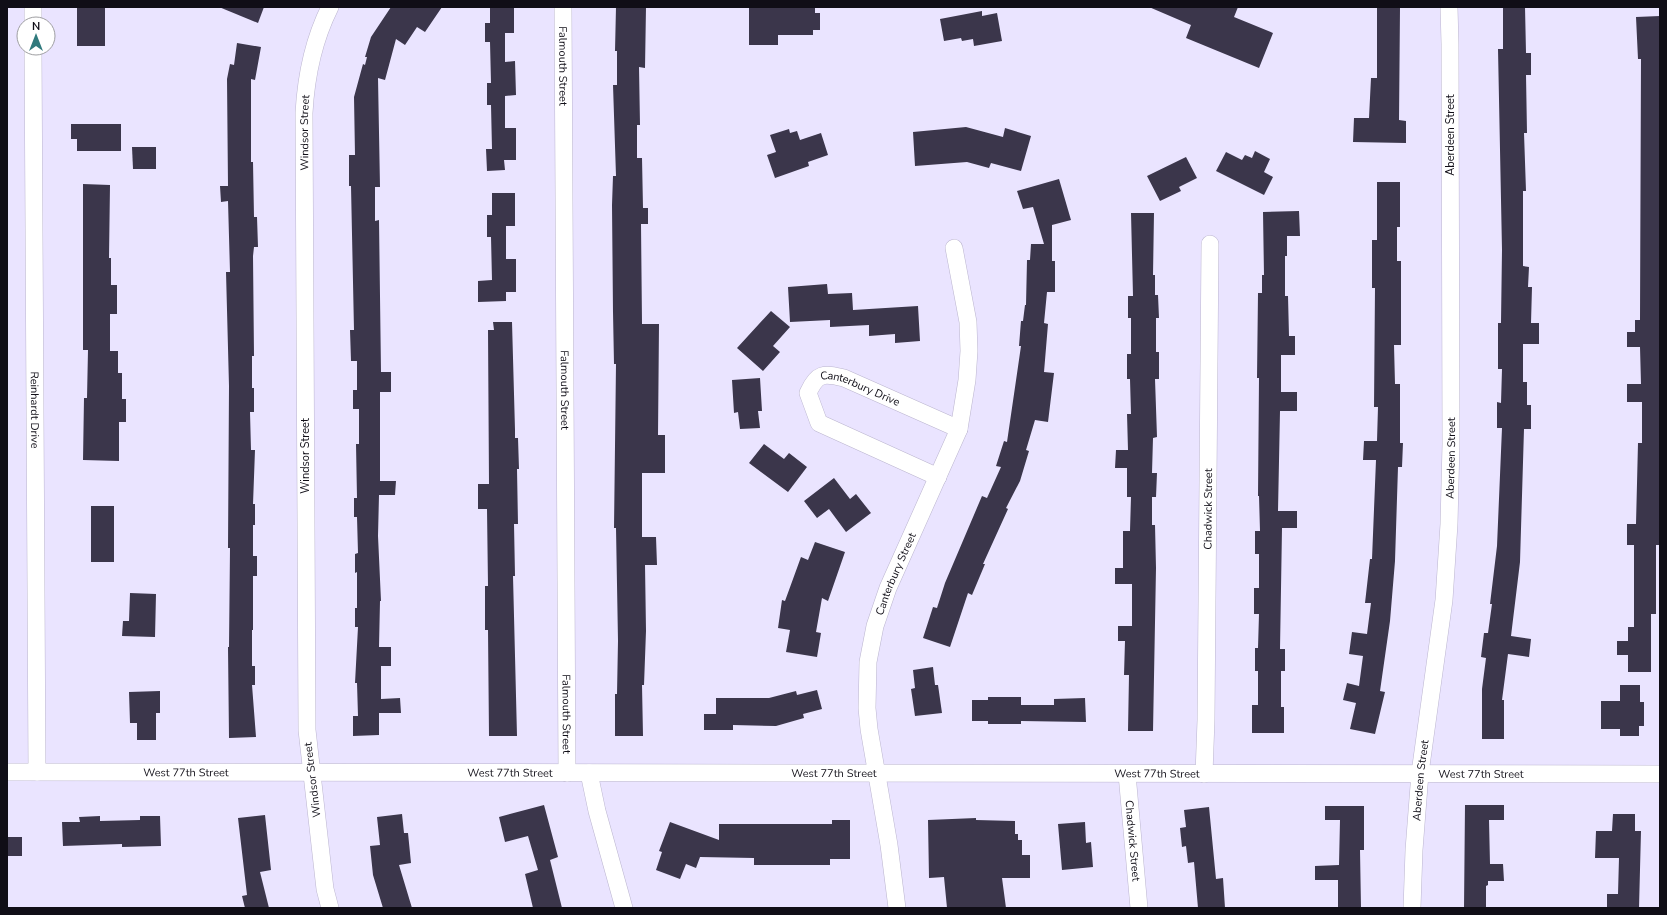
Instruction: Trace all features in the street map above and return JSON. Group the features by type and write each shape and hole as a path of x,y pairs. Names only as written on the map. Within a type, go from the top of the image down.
{"street":[{"name":"Windsor Street","path":"330,7 323,20 310,58 305,88 304,114 307,730 325,889 330,908"},
{"name":"Falmouth Street","path":"563,7 567,773"},
{"name":"Aberdeen Street","path":"1412,908 1414,850 1420,773 1444,600 1449,524 1451,412 1449,7"},
{"name":"Reinhardt Drive","path":"33,56 37,772"},
{"name":"Chadwick Street","path":"1204,774 1206,720 1210,244"},
{"name":"Canterbury Street","path":"897,908 889,845 876,773 867,708 868,662 875,626 888,588 959,429 967,380 969,344 968,322 954,248"},
{"name":"Canterbury Drive","path":"938,477 818,423 808,393 814,380 829,374 959,429"},
{"name":"West 77th Street","path":"7,772 1660,774"},
{"path":"589,773 596,811 624,908"},
{"name":"Chadwick Street","path":"1127,774 1139,908"}],"building":[{"path":"77,7 105,7 105,46 77,46"},
{"path":"219,7 264,7 258,23"},
{"path":"391,7 442,7 425,32 417,27 405,45 396,39 385,80 378,78 380,187 375,187 375,221 379,220 381,372 391,372 391,392 380,392 380,481 396,481 395,495 379,495 378,536 381,601 379,647 391,647 391,666 381,666 381,699 400,698 401,713 379,713 379,735 353,736 353,716 358,716 357,683 355,683 358,627 355,627 355,608 357,608 357,572 355,573 355,554 358,553 357,517 354,517 354,498 357,498 356,444 359,444 359,409 353,409 353,390 357,390 357,361 351,361 350,330 354,330 349,155 355,155 354,97 363,64 365,65 367,57 365,57 371,37"},
{"path":"490,7 514,7 514,33 505,33 505,62 515,61 516,95 505,96 505,128 516,128 516,160 504,160 505,170 487,171 486,149 492,149 491,105 487,105 487,83 491,83 490,42 485,42 485,23 490,23"},
{"path":"616,7 646,7 645,68 639,67 640,125 637,125 637,158 642,158 643,208 648,208 648,224 641,224 642,324 659,324 658,435 665,435 665,473 642,473 642,537 656,537 657,565 645,565 646,631 644,685 642,685 643,736 615,736 615,694 617,694 618,641 616,528 614,528 616,364 614,364 612,205 613,176 616,176 613,85 617,85 617,51 615,51"},
{"path":"749,7 815,7 815,13 820,13 820,30 813,30 813,35 778,35 778,45 749,45"},
{"path":"1149,7 1238,7 1234,17 1273,33 1259,68 1186,38 1191,25"},
{"path":"1503,7 1525,7 1526,53 1531,53 1531,75 1526,75 1527,133 1524,133 1526,191 1523,191 1523,266 1529,267 1528,287 1532,287 1531,323 1539,323 1539,344 1523,344 1523,382 1527,382 1527,405 1531,405 1531,429 1524,429 1520,562 1511,636 1531,639 1529,657 1508,654 1502,700 1504,700 1504,739 1482,739 1482,689 1486,658 1481,657 1484,633 1488,633 1492,604 1490,604 1497,546 1502,428 1497,428 1497,402 1501,403 1502,369 1498,369 1498,323 1501,323 1502,250 1498,49 1503,49"},
{"path":"1377,8 1400,8 1399,120 1406,121 1406,143 1353,142 1354,118 1369,118 1371,78 1377,78"},
{"path":"982,11 982,16 997,13 1002,41 974,46 973,39 962,41 961,38 944,41 940,19"},
{"path":"1660,16 1660,545 1656,545 1656,614 1651,614 1651,672 1628,672 1628,655 1617,655 1617,641 1628,641 1628,627 1634,627 1634,545 1627,545 1627,524 1636,524 1638,443 1642,443 1642,402 1627,402 1627,384 1641,384 1640,347 1627,347 1627,332 1635,332 1635,320 1640,320 1641,59 1638,59 1636,17"},
{"path":"237,43 261,47 255,80 251,79 251,162 253,162 254,217 257,217 258,247 254,247 253,256 254,356 252,356 252,388 254,388 254,412 250,412 251,450 255,450 253,504 255,504 255,525 253,525 253,556 257,556 257,576 253,576 252,630 252,666 255,666 255,685 252,685 256,737 229,738 229,386 226,272 230,272 228,201 221,202 220,186 228,186 227,79 230,64 234,65"},
{"path":"71,124 121,124 121,151 77,151 77,139 71,139"},
{"path":"966,127 1003,137 1005,128 1031,136 1021,171 991,163 989,168 967,162 915,166 913,132"},
{"path":"789,129 790,133 797,131 800,140 821,133 828,155 808,162 809,166 775,178 767,155 776,152 770,135"},
{"path":"132,147 156,147 156,169 133,169"},
{"path":"1255,151 1270,159 1264,172 1273,177 1264,195 1216,171 1226,152 1242,160 1245,155 1252,158"},
{"path":"1186,157 1197,178 1179,187 1181,191 1160,201 1147,176"},
{"path":"1059,179 1071,220 1052,225 1052,261 1055,261 1055,292 1047,292 1044,323 1048,324 1044,372 1054,373 1048,422 1035,420 1026,450 1029,451 1020,481 1006,508 1008,509 983,564 985,564 972,595 968,593 950,647 923,638 933,607 937,608 945,583 982,496 987,498 1001,467 996,466 1004,441 1007,442 1021,346 1019,346 1021,321 1023,321 1026,305 1027,260 1030,260 1031,244 1044,244 1033,207 1023,209 1017,191"},
{"path":"1377,182 1400,182 1400,227 1397,227 1397,261 1401,261 1401,345 1394,345 1395,384 1400,384 1400,443 1403,443 1402,467 1398,467 1395,561 1390,621 1380,691 1385,692 1375,734 1350,729 1356,703 1343,700 1347,683 1359,686 1363,656 1349,654 1352,632 1367,634 1371,603 1365,603 1370,559 1372,559 1376,460 1363,460 1364,441 1377,441 1378,407 1374,407 1375,288 1372,288 1372,240 1377,240"},
{"path":"83,184 110,185 109,258 111,258 111,285 117,285 117,314 110,314 110,351 118,351 118,373 122,373 122,399 126,399 126,422 119,422 119,461 83,460 84,398 87,398 88,350 83,350"},
{"path":"492,193 515,193 515,226 506,226 506,259 516,259 516,292 506,292 506,301 478,302 478,281 492,280 491,237 487,237 487,215 492,215"},
{"path":"1299,211 1300,236 1287,236 1287,256 1285,256 1285,296 1288,296 1289,336 1295,336 1295,355 1281,355 1281,392 1297,392 1297,411 1280,411 1278,511 1297,511 1297,528 1282,528 1280,649 1285,649 1285,671 1281,671 1281,707 1284,707 1284,733 1252,733 1252,705 1258,705 1258,671 1255,671 1255,648 1258,648 1259,614 1254,614 1254,588 1259,588 1259,554 1255,554 1255,531 1260,531 1258,496 1259,378 1257,378 1258,293 1262,293 1262,275 1264,275 1263,212"},
{"path":"1131,213 1154,213 1153,275 1155,275 1155,295 1158,295 1159,318 1156,318 1156,352 1159,352 1159,379 1155,379 1157,437 1153,438 1152,473 1157,473 1156,497 1152,497 1152,525 1155,525 1156,568 1153,731 1128,731 1129,675 1124,675 1125,641 1118,641 1118,626 1132,626 1132,584 1115,584 1115,568 1123,568 1123,531 1130,531 1131,497 1127,497 1127,468 1115,468 1116,450 1128,450 1127,414 1131,414 1130,379 1127,379 1127,354 1131,354 1131,318 1128,318 1128,296 1133,296"},
{"path":"827,284 828,294 852,293 853,310 918,306 920,341 895,343 895,334 869,336 869,325 830,327 830,320 790,322 788,287"},
{"path":"771,311 790,327 773,346 780,352 763,371 737,348"},
{"path":"493,322 512,322 515,438 518,438 519,469 517,469 518,524 514,524 515,576 513,576 517,736 489,736 488,630 485,630 485,586 488,586 487,509 478,509 478,484 489,484 488,330 494,330"},
{"path":"760,378 762,411 758,411 760,428 740,429 738,412 734,413 732,380"},
{"path":"764,444 784,459 789,453 807,467 788,492 749,463"},
{"path":"834,478 850,499 856,494 871,513 846,532 829,509 817,518 804,501"},
{"path":"91,506 114,506 114,562 91,562"},
{"path":"815,542 845,552 828,601 822,598 816,632 821,633 817,657 786,652 790,630 778,628 782,600 785,601 801,557 808,560"},
{"path":"130,593 156,594 155,637 122,636 123,621 129,621"},
{"path":"933,667 935,685 938,685 942,713 915,716 911,689 915,688 913,670"},
{"path":"1620,685 1640,685 1640,702 1644,702 1644,726 1639,726 1639,736 1620,736 1620,729 1601,729 1601,701 1620,701"},
{"path":"817,690 822,709 803,714 804,718 776,726 733,725 733,730 704,730 704,714 716,714 716,698 769,698 796,691 797,695"},
{"path":"160,691 160,713 156,713 156,740 137,740 137,723 130,723 129,692"},
{"path":"988,697 1021,697 1021,705 1054,705 1054,699 1085,698 1086,722 1021,721 1021,724 988,724 988,721 972,721 972,700 988,700"},
{"path":"544,805 558,857 550,860 562,908 533,908 525,874 538,870 528,836 505,842 499,817"},
{"path":"1465,805 1504,805 1504,820 1489,820 1490,864 1503,864 1504,881 1488,881 1488,885 1486,886 1486,908 1464,908"},
{"path":"1325,806 1364,806 1364,850 1360,850 1361,908 1338,908 1338,880 1315,880 1315,866 1339,865 1340,820 1325,820"},
{"path":"1209,807 1216,879 1223,878 1225,908 1198,908 1194,862 1188,863 1186,846 1182,847 1180,828 1186,827 1184,810"},
{"path":"402,814 404,833 408,833 411,863 399,865 412,908 383,908 373,875 370,846 380,845 377,817"},
{"path":"1613,814 1635,814 1635,831 1641,831 1639,908 1607,908 1607,894 1618,894 1619,858 1595,858 1596,831 1612,831"},
{"path":"265,815 271,870 260,872 269,908 245,908 242,896 247,895 238,818"},
{"path":"100,816 100,821 140,820 140,816 160,816 161,846 122,847 122,844 63,846 62,822 80,822 79,817"},
{"path":"976,818 976,820 1015,821 1015,834 1018,834 1018,840 1022,840 1022,855 1030,855 1030,878 1002,878 1006,908 947,908 944,877 929,878 928,820"},
{"path":"832,820 850,820 850,859 830,859 830,865 754,865 754,858 700,857 696,868 686,864 680,879 656,870 662,852 659,851 670,822 719,840 719,824 832,824"},
{"path":"1085,822 1086,843 1091,842 1093,867 1062,870 1058,824"},
{"path":"7,837 22,837 22,856 7,856"}]}
